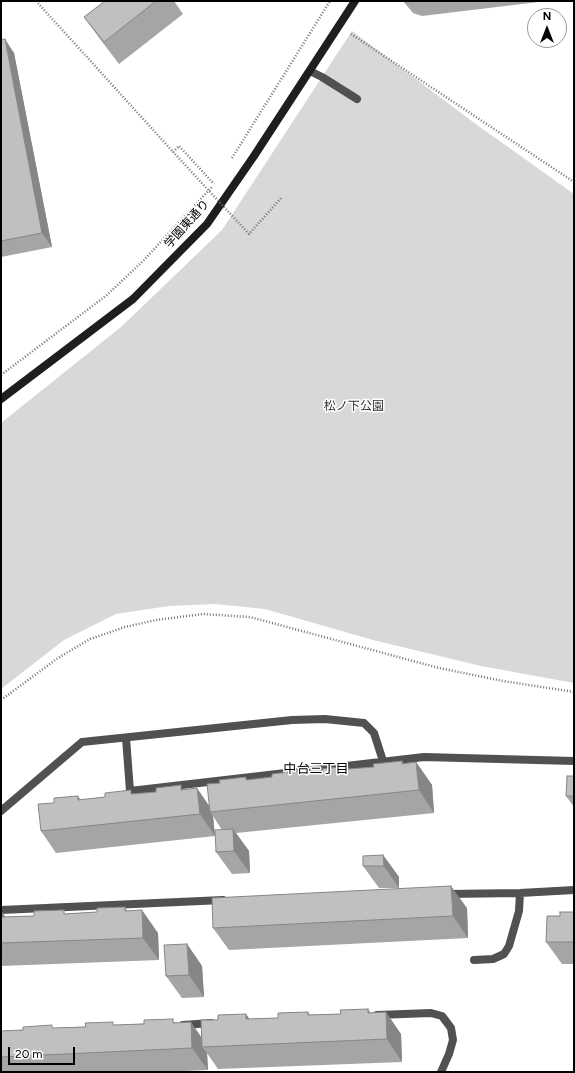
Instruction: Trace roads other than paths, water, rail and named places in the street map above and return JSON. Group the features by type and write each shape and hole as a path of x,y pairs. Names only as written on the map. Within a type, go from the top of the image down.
{"street":[{"name":"学園東通り","path":"1,399 133,298 207,224 254,156 355,1"}],"lane":[{"path":"310,71 357,100"},
{"path":"1,811 82,742 292,720 342,720 364,723 374,733 384,761"},
{"path":"126,738 130,791 424,757 574,761"},
{"path":"441,894 520,893 574,890"},
{"path":"474,960 493,959 504,954 509,946 519,911 520,893"},
{"path":"1,910 232,899"},
{"path":"367,1015 431,1013 442,1016 451,1028 453,1040 441,1072"},
{"path":"178,1025 217,1023"}],"district":[{"name":"中台三丁目","path":"316,769"}],"park label":[{"name":"松ノ下公園","path":"354,406"}]}
